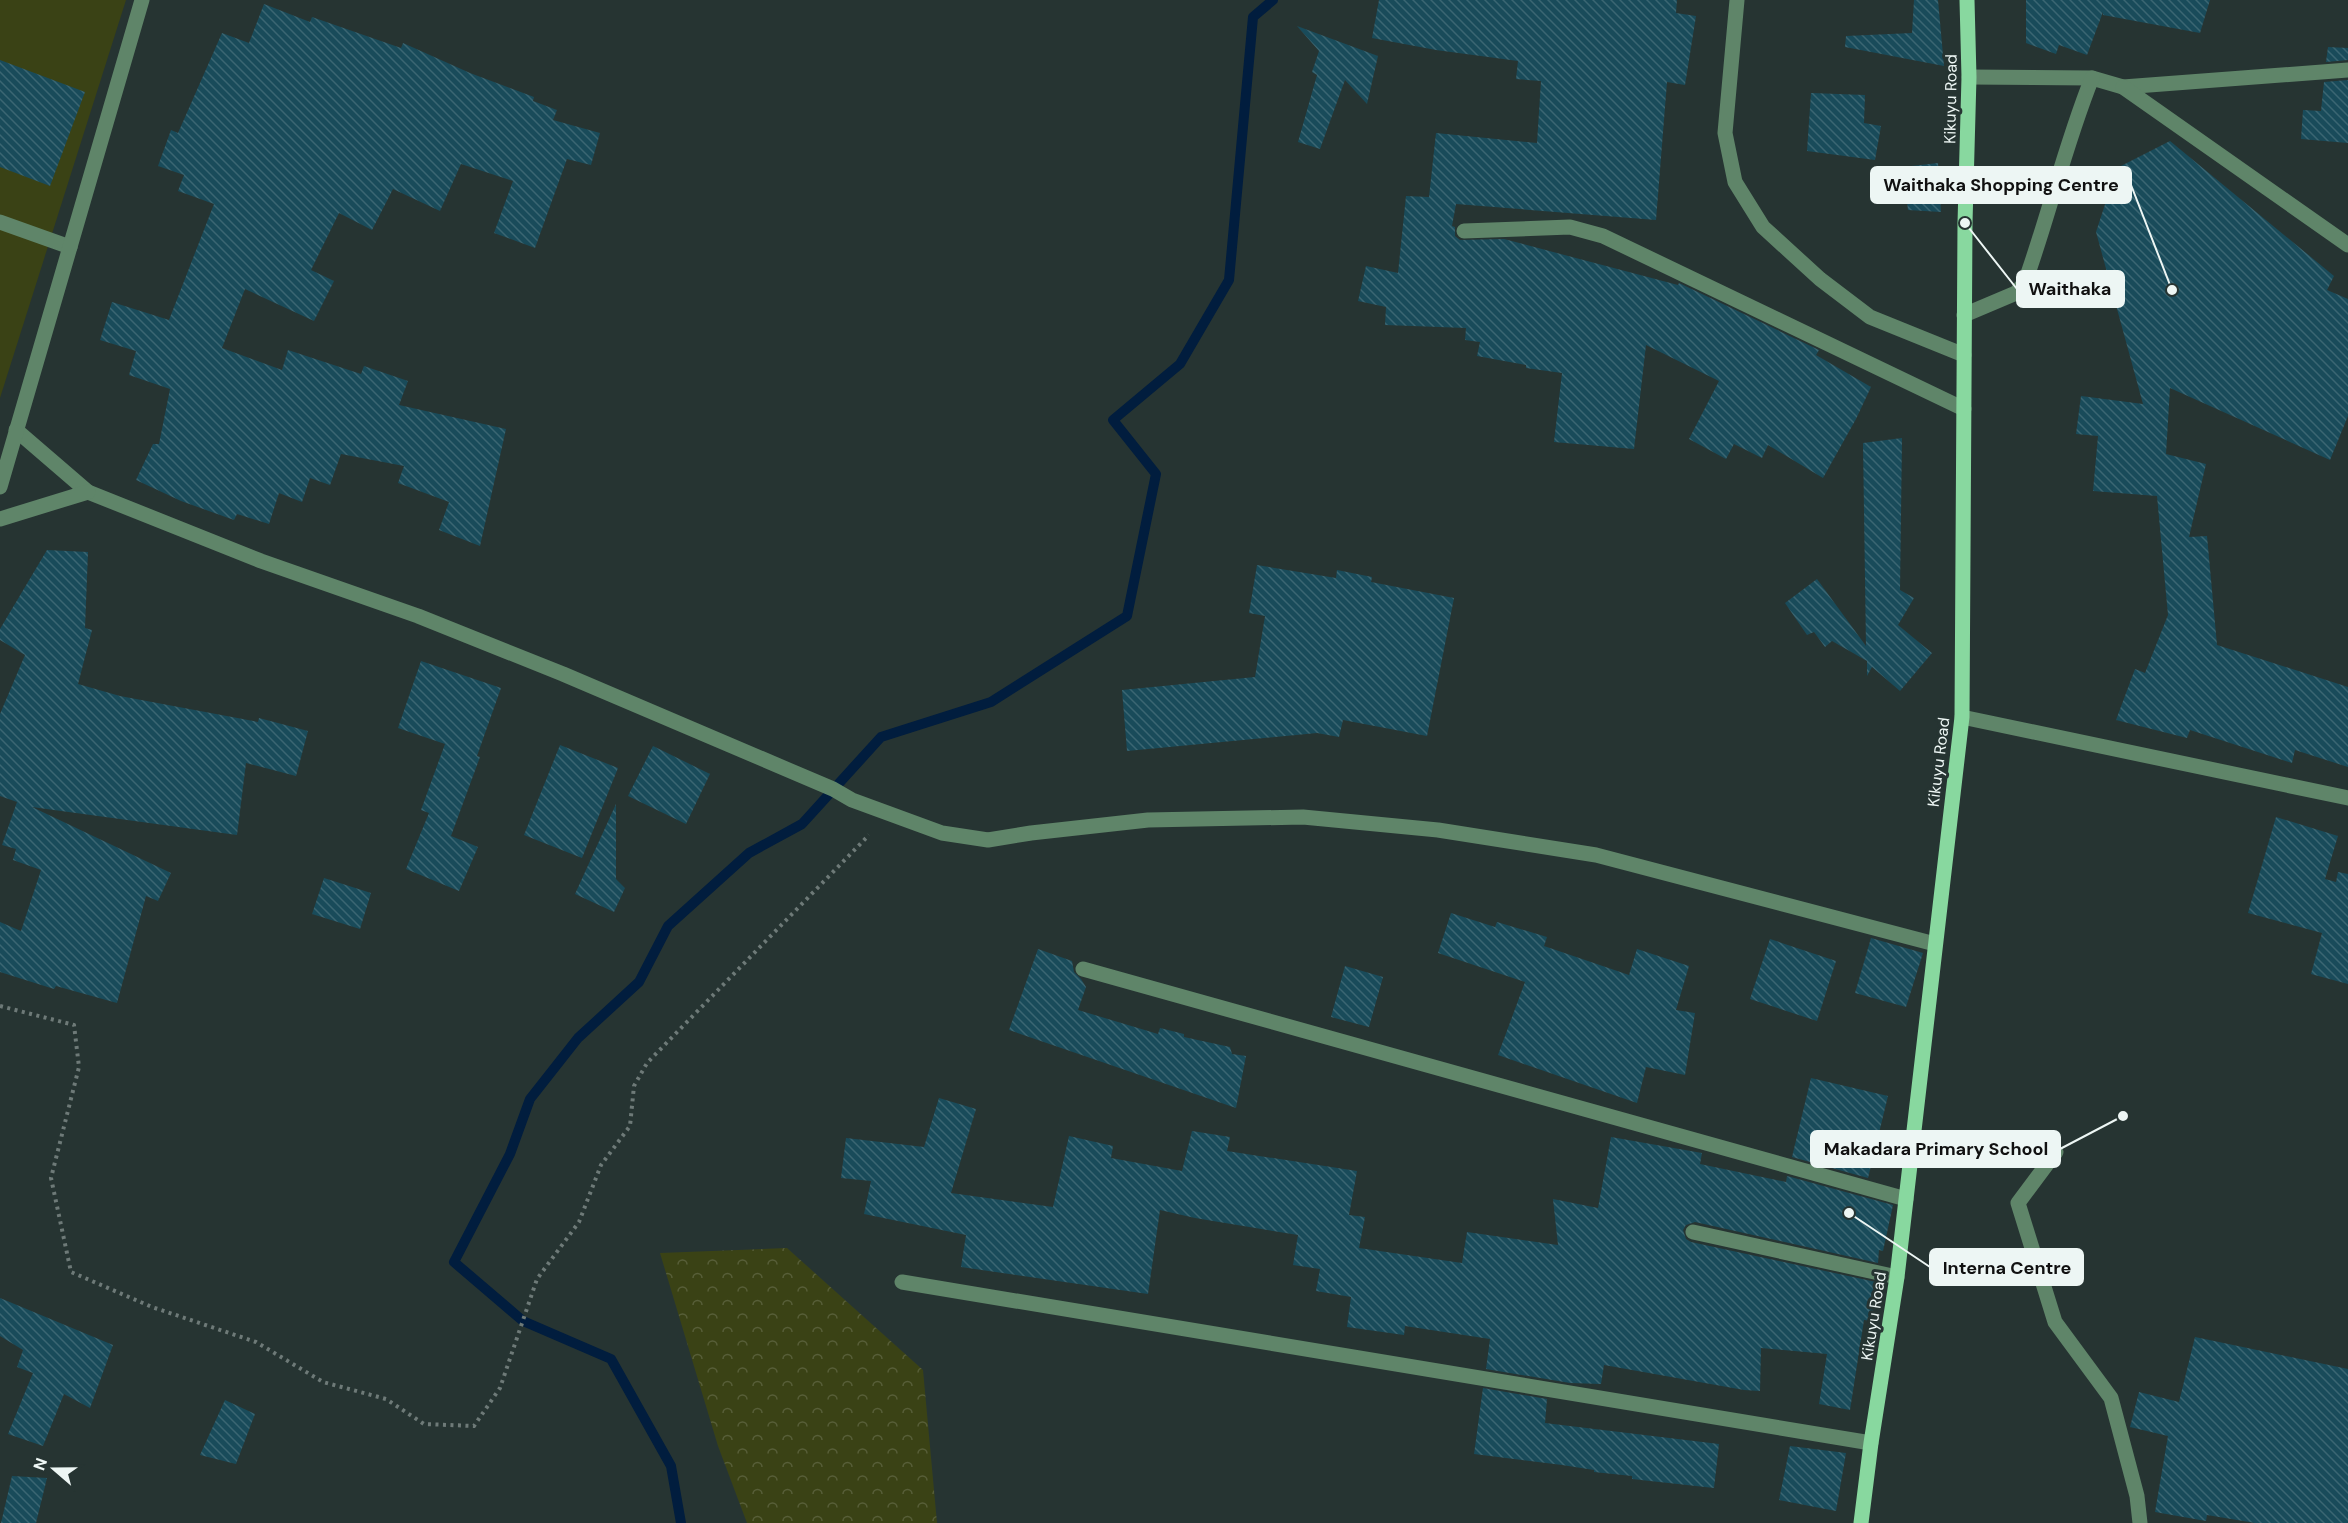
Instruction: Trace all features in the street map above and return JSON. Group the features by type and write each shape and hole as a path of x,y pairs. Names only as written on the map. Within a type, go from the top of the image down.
{"main road":[{"name":"Kikuyu Road","path":"1861,1523 1871,1443 1898,1277 1962,717 1964,315 1969,77 1967,0"}],"street":[{"path":"0,487 142,0"},
{"path":"1737,0 1725,133 1735,182 1763,227 1820,279 1870,317 1964,355"},
{"path":"2122,87 2348,70"},
{"path":"1969,77 2092,78 2122,87 2348,245"},
{"path":"1964,315 2016,293 2025,282 2062,171 2073,124 2092,78"},
{"path":"0,222 70,247"},
{"path":"1464,231 1570,227 1603,236 1964,409"},
{"path":"16,430 88,492 261,561 418,616 542,665 888,815 942,834 988,840 1148,820 1304,817 1438,830 1596,855 1935,944"},
{"path":"0,519 88,492"},
{"path":"1962,717 2348,798"},
{"path":"1083,969 1906,1198"},
{"path":"2056,1152 2018,1203 2055,1322 2111,1398 2137,1496 2140,1523"},
{"path":"1694,1232 1898,1277"},
{"path":"902,1282 1871,1443"}],"path":[{"path":"0,1006 74,1025 80,1067 51,1178 72,1272 152,1307 256,1342 323,1382 386,1399 424,1424 474,1426 500,1388 537,1279 579,1222 601,1165 630,1126 634,1086 647,1063 888,815"}],"green space":[{"path":"0,0 126,0 0,398"},
{"path":"787,1248 923,1370 937,1523 747,1523 718,1446 660,1253"}],"building":[{"path":"1379,0 1677,0 1676,13 1696,16 1685,85 1667,82 1656,220 1456,204 1452,226 1455,227 1455,236 1460,240 1504,239 1678,285 1679,283 1819,350 1816,355 1871,387 1823,478 1768,445 1762,458 1734,444 1726,459 1689,439 1719,381 1646,345 1634,449 1554,442 1562,373 1526,368 1526,365 1477,356 1480,342 1465,340 1466,328 1385,325 1386,307 1358,301 1366,266 1398,273 1406,196 1429,197 1436,133 1537,143 1541,81 1516,79 1518,61 1436,50 1372,38"},
{"path":"1914,0 1938,0 1944,66 1845,47 1846,36 1912,33"},
{"path":"2026,0 2210,0 2200,33 2103,15 2103,12 2087,55 2059,45 2056,54 2026,43"},
{"path":"264,4 310,22 312,17 401,48 403,43 470,73 534,97 533,101 557,110 553,120 600,133 591,165 567,159 535,248 494,233 513,181 461,164 440,211 393,189 372,230 339,213 311,270 334,281 314,321 245,289 222,348 282,370 288,350 361,374 364,366 408,381 399,405 506,429 480,546 439,530 449,502 398,483 404,466 341,454 330,485 310,478 302,502 279,493 269,524 237,514 234,520 181,501 136,480 153,444 159,444 170,389 129,375 136,351 100,340 112,302 169,320 214,204 178,191 184,175 158,166 171,130 178,133 222,33 249,43"},
{"path":"1297,26 1378,56 1367,104 1345,80 1320,149 1298,142 1317,75 1312,72 1319,51"},
{"path":"2328,47 2348,48 2348,60 2326,62"},
{"path":"0,60 85,92 50,186 0,167"},
{"path":"2348,80 2348,143 2301,139 2303,110 2321,111 2324,82"},
{"path":"1811,93 1865,95 1864,123 1881,126 1875,160 1807,151"},
{"path":"2170,141 2334,276 2327,290 2348,299 2348,416 2330,460 2170,388 2166,454 2206,464 2189,537 2207,536 2217,645 2348,687 2348,767 2295,750 2292,763 2190,730 2187,738 2116,720 2135,669 2145,673 2168,615 2157,496 2093,491 2098,436 2076,434 2081,396 2143,404 2096,232 2117,168"},
{"path":"1938,163 1941,212 1908,210 1903,167"},
{"path":"1902,438 1900,590 1914,598 1898,625 1932,653 1900,691 1872,667 1867,676 1867,661 1832,641 1825,647 1814,632 1807,635 1785,603 1817,579 1866,646 1863,443"},
{"path":"47,550 88,552 85,628 92,630 78,684 120,696 258,722 259,718 308,731 296,776 246,763 237,835 32,807 171,873 158,901 146,896 117,1003 56,986 54,989 0,972 0,922 21,931 41,870 13,860 16,849 2,845 17,802 0,796 0,714 25,655 0,640 0,629"},
{"path":"1257,565 1336,578 1337,570 1372,577 1371,582 1454,598 1427,736 1343,720 1339,737 1317,733 1127,751 1122,690 1255,677 1265,616 1249,613"},
{"path":"421,661 501,688 477,756 480,757 451,836 478,847 459,891 406,869 429,813 421,810 445,744 398,728"},
{"path":"560,745 618,768 582,858 524,835"},
{"path":"653,746 710,774 686,824 628,796"},
{"path":"616,804 616,879 625,888 614,912 575,894"},
{"path":"2276,817 2338,836 2325,879 2336,882 2338,872 2348,874 2348,984 2311,974 2322,933 2248,913"},
{"path":"324,878 371,893 360,929 312,914"},
{"path":"1451,913 1495,927 1497,922 1547,937 1544,946 1629,975 1637,949 1689,966 1676,1010 1695,1013 1685,1075 1646,1067 1637,1103 1498,1055 1525,982 1438,953"},
{"path":"1871,938 1923,953 1906,1007 1855,993"},
{"path":"1770,939 1836,961 1817,1021 1750,999"},
{"path":"1038,949 1072,961 1074,972 1086,987 1078,1010 1158,1034 1160,1028 1184,1034 1184,1037 1230,1047 1232,1054 1246,1056 1236,1108 1009,1030"},
{"path":"1345,966 1383,977 1369,1027 1331,1017"},
{"path":"1811,1078 1888,1096 1868,1178 1792,1157"},
{"path":"939,1098 976,1109 951,1193 1053,1207 1069,1136 1113,1146 1111,1158 1182,1171 1192,1131 1230,1137 1227,1151 1357,1171 1349,1215 1365,1217 1359,1248 1462,1263 1467,1232 1558,1245 1553,1199 1598,1208 1611,1137 1702,1153 1700,1164 1786,1182 1787,1176 1893,1205 1883,1251 1879,1250 1878,1263 1695,1222 1686,1225 1683,1230 1686,1239 1691,1242 1876,1282 1872,1321 1864,1320 1850,1410 1819,1404 1827,1354 1761,1348 1760,1391 1604,1365 1601,1384 1570,1383 1486,1369 1490,1339 1405,1326 1404,1335 1347,1327 1351,1297 1316,1291 1320,1269 1293,1265 1298,1235 1160,1210 1148,1294 961,1267 966,1235 864,1214 871,1181 841,1178 846,1138 924,1147"},
{"path":"0,1298 113,1345 90,1408 64,1394 43,1446 8,1434 33,1373 17,1367 23,1350 0,1336"},
{"path":"2195,1337 2348,1369 2348,1523 2255,1523 2207,1515 2206,1521 2155,1512 2168,1436 2130,1427 2139,1392 2179,1402"},
{"path":"1483,1388 1547,1399 1545,1423 1719,1444 1714,1488 1632,1479 1632,1476 1474,1454"},
{"path":"225,1400 255,1414 236,1464 200,1455"},
{"path":"1790,1446 1846,1453 1836,1511 1779,1500"},
{"path":"12,1476 47,1478 36,1523 1,1523"}],"waterway":[{"path":"681,1523 671,1466 611,1359 523,1321 454,1262 510,1154 530,1099 578,1038 639,982 668,926 749,853 802,824 881,737 991,702 1127,616 1156,474 1113,420 1180,364 1229,280 1253,17 1273,0"}],"place":[{"name":"Waithaka","path":"1965,223"},
{"name":"Waithaka Shopping Centre","path":"2172,290"},
{"name":"Makadara Primary School","path":"2123,1116"},
{"name":"Interna Centre","path":"1849,1213"}]}
